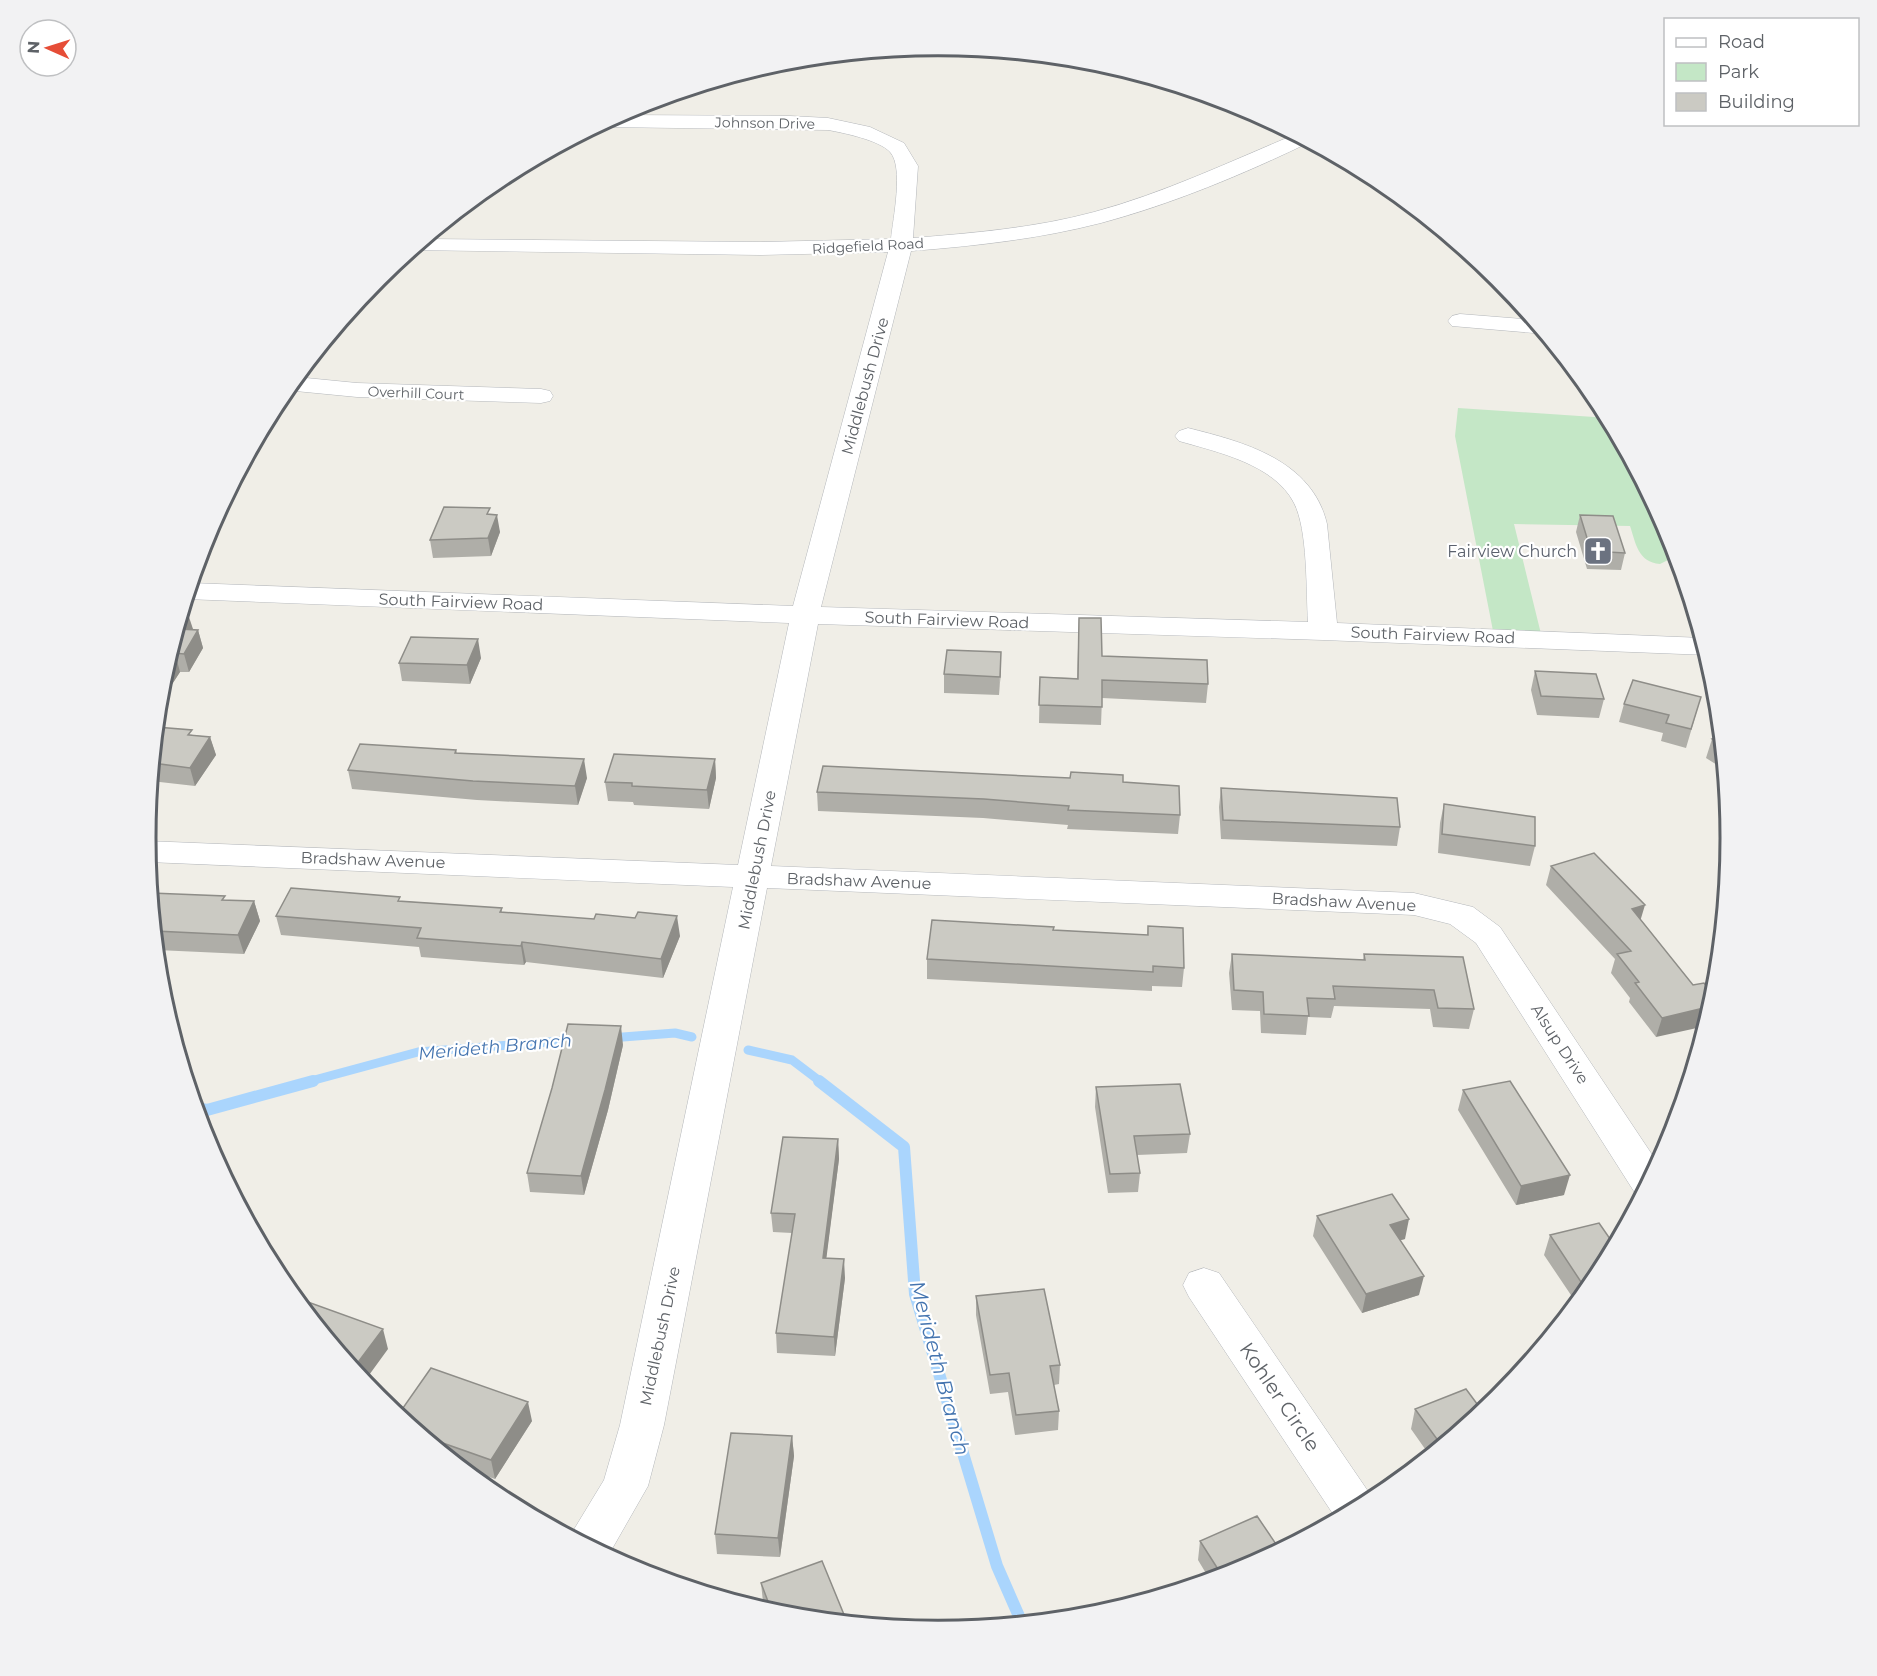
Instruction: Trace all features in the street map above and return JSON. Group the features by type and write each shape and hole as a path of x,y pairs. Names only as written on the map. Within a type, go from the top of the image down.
{"street":[{"name":"Johnson Drive","path":"625,121 828,124 863,131 897,147 908,166"},
{"name":"Ridgefield Road","path":"428,246 804,249 901,246 998,236 1095,218 1178,192 1295,141"},
{"name":"Middlebush Drive","path":"592,1540 625,1486 642,1425 805,615 901,246 908,166"},
{"path":"1461,321 1531,327"},
{"name":"Overhill Court","path":"301,385 368,391 541,396"},
{"path":"1188,436 1238,449 1278,469 1307,501 1315,539 1323,631"},
{"name":"South Fairview Road","path":"196,591 805,615 1323,631 1697,647"},
{"name":"Bradshaw Avenue","path":"157,851 1414,904 1461,915"},
{"name":"Alsup Drive","path":"1461,915 1488,935 1644,1175"},
{"name":"Kohler Circle","path":"1204,1285 1351,1503"}],"green space":[{"path":"1458,408 1598,417 1640,492 1669,560 1660,564 1653,563 1642,556 1630,526 1514,524 1542,638 1494,636 1455,436"}],"building":[{"path":"444,507 490,508 487,514 497,515 488,538 430,540"},
{"path":"1580,515 1613,516 1625,553 1591,551"},
{"path":"1079,618 1101,618 1102,656 1207,660 1208,684 1102,680 1102,707 1039,705 1040,677 1078,679"},
{"path":"185,629 198,630 184,654 179,653"},
{"path":"411,637 478,639 467,665 399,663"},
{"path":"947,650 1001,652 1000,677 944,674"},
{"path":"1535,671 1596,674 1604,699 1541,696"},
{"path":"1633,680 1701,697 1691,729 1666,723 1669,715 1624,704"},
{"path":"164,728 192,730 188,735 210,737 190,768 160,764"},
{"path":"360,744 456,750 455,753 584,759 575,786 473,781 348,770"},
{"path":"614,754 715,759 707,790 632,786 632,783 605,782"},
{"path":"823,766 1070,778 1071,772 1123,775 1123,782 1179,786 1180,815 1068,810 1069,806 984,799 817,792"},
{"path":"1221,788 1397,798 1400,827 1223,820"},
{"path":"1444,804 1535,817 1535,846 1442,834"},
{"path":"1594,853 1645,905 1632,909 1693,985 1704,983 1707,986 1702,1008 1662,1018 1635,983 1639,982 1617,954 1631,951 1551,866"},
{"path":"291,888 400,897 398,901 502,908 500,912 594,919 596,914 635,918 638,912 677,916 661,959 522,942 521,946 417,938 421,928 276,916"},
{"path":"158,893 225,896 222,900 254,901 238,935 162,931"},
{"path":"932,920 1148,935 1148,926 1183,928 1184,968 1153,966 1153,972 927,959"},
{"path":"1232,954 1365,960 1364,954 1463,957 1474,1009 1438,1008 1434,990 1333,986 1335,999 1307,998 1309,1016 1264,1014 1263,992 1234,990"},
{"path":"568,1024 621,1026 605,1090 581,1176 527,1173 552,1088"},
{"path":"1510,1081 1570,1175 1521,1186 1463,1090"},
{"path":"1180,1084 1190,1134 1134,1136 1140,1173 1110,1174 1096,1087"},
{"path":"783,1137 838,1139 823,1258 844,1259 834,1337 776,1333 795,1214 771,1213"},
{"path":"1392,1194 1409,1219 1390,1225 1424,1276 1366,1294 1317,1216"},
{"path":"1599,1223 1610,1239 1582,1283 1550,1235"},
{"path":"1044,1289 1060,1365 1050,1366 1059,1411 1016,1415 1009,1373 990,1375 976,1296"},
{"path":"310,1303 383,1329 358,1362"},
{"path":"431,1368 528,1402 491,1460 443,1443 403,1408"},
{"path":"1466,1389 1477,1404 1438,1440 1415,1409"},
{"path":"731,1433 792,1436 778,1538 715,1534"},
{"path":"1257,1516 1276,1544 1218,1569 1200,1541"},
{"path":"822,1561 844,1615 768,1601 761,1583"}],"waterway":[{"name":"Merideth Branch","path":"610,1038 675,1033 692,1037"},
{"name":"Merideth Branch","path":"307,1082 418,1052 575,1040"},
{"name":"Merideth Branch","path":"748,1050 792,1060 821,1082"},
{"name":"Merideth Branch","path":"206,1110 313,1081"},
{"name":"Merideth Branch","path":"819,1081 904,1147 915,1294 997,1566 1019,1616"}],"place":[{"name":"Fairview Church","path":"1598,551"}]}
